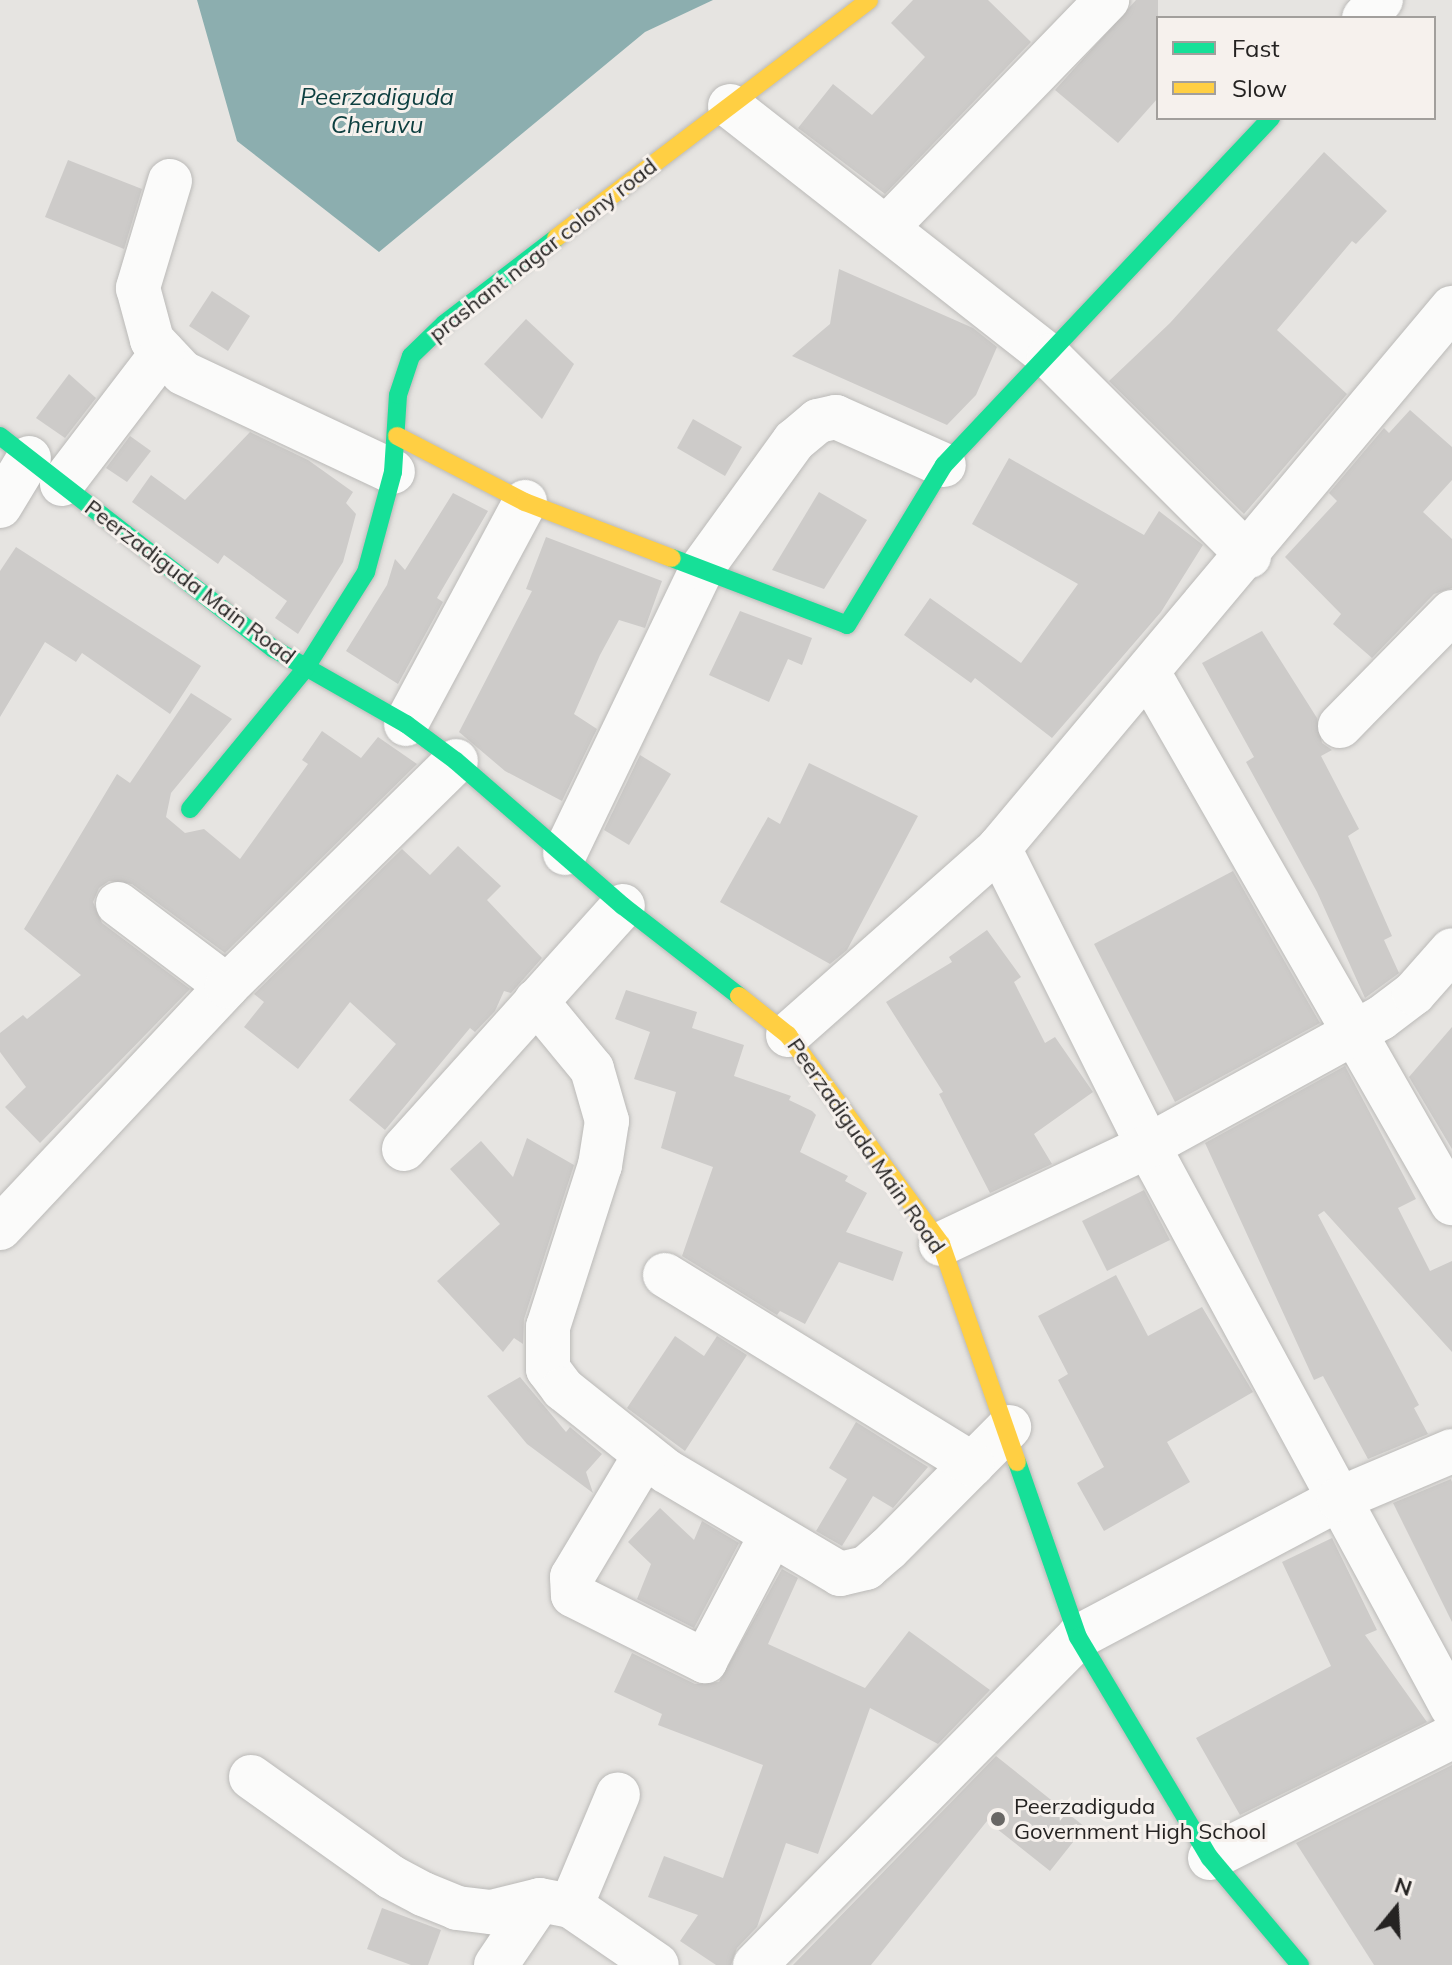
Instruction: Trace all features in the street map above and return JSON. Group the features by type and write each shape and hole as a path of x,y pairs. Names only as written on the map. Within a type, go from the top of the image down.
{"street":[{"name":"prashant nagar colony road","path":"190,809 305,669 366,572 395,454 398,395 411,356 444,324 869,0"},
{"path":"886,228 1107,0"},
{"path":"1366,16 1381,0"},
{"path":"730,106 1049,356 1249,556"},
{"path":"170,181 148,239 138,288 152,340 183,373 847,625 944,465 1269,120"},
{"path":"788,1035 999,848 1249,556 1452,308"},
{"path":"0,506 30,459 163,352"},
{"path":"565,853 702,568 794,441 818,421 836,417 858,424 944,465"},
{"name":"Peerzadiguda Main Road","path":"30,459 305,669 406,724 456,761 623,906 788,1035 941,1244 1009,1427 1078,1637 1210,1858 1299,1965"},
{"path":"406,724 525,502"},
{"path":"1340,726 1452,612"},
{"path":"1149,674 1452,1203"},
{"path":"0,1228 227,986 456,761"},
{"path":"999,848 1148,1146 1452,1707"},
{"path":"118,904 227,986"},
{"path":"404,1149 623,906"},
{"path":"941,1244 1148,1146 1352,1032 1414,993 1452,950"},
{"path":"536,1001 592,1069 607,1121 600,1165 556,1291 548,1369 563,1389 645,1455 771,1536 840,1574 866,1568 1009,1427"},
{"path":"665,1275 972,1464"},
{"path":"755,1965 1078,1637 1339,1499 1452,1451"},
{"path":"645,1455 572,1577 573,1595 705,1661 771,1536"},
{"path":"1210,1858 1452,1737"},
{"path":"251,1777 391,1877 457,1908 491,1912 555,1903 657,1965"},
{"path":"496,1965 555,1903 618,1794"}],"water":[{"name":"Peerzadiguda Cheruvu","path":"197,0 713,0 645,32 379,252 237,141"}],"building":[{"path":"913,0 988,0 1031,42 885,194 798,128 833,84 872,115 925,57 891,23"},
{"path":"1136,0 1158,0 1156,100 1118,143 1055,90"},
{"path":"1324,152 1387,211 1356,244 1352,241 1277,330 1347,394 1244,514 1109,381 1170,323"},
{"path":"68,160 142,189 124,249 45,217"},
{"path":"839,269 973,328 997,347 976,395 947,425 792,356 830,324"},
{"path":"212,291 250,316 228,351 189,326"},
{"path":"526,319 574,364 542,419 484,364"},
{"path":"69,374 96,398 65,438 36,418"},
{"path":"1410,410 1452,447 1452,480 1423,512 1452,539 1452,588 1434,594 1372,658 1333,624 1341,614 1285,557 1337,501 1329,493 1384,428 1389,433"},
{"path":"693,419 742,447 725,476 677,448"},
{"path":"250,432 308,460 353,492 346,503 356,514 343,562 298,634 275,618 287,601 224,555 218,564 132,502 151,475 185,500"},
{"path":"130,436 151,451 127,482 106,468"},
{"path":"1009,458 1144,535 1159,511 1203,545 1161,612 1052,738 975,678 971,683 904,635 930,598 1021,663 1078,584 972,524"},
{"path":"819,492 867,520 824,589 772,570"},
{"path":"453,493 488,511 437,598 443,602 398,684 346,651 387,585 395,559 405,570"},
{"path":"546,537 662,581 645,628 619,620 600,655 574,714 597,729 562,801 505,771 459,732 532,591 526,589"},
{"path":"16,547 201,666 170,714 82,653 76,662 45,642 0,717 0,571"},
{"path":"740,611 812,638 802,665 788,659 769,702 709,675"},
{"path":"1262,631 1317,718 1322,743 1332,750 1321,756 1359,829 1348,836 1392,936 1384,940 1399,973 1365,998 1317,892 1246,762 1254,757 1202,663"},
{"path":"191,693 232,719 171,793 166,817 185,833 204,829 240,859 308,764 302,760 322,731 361,758 378,737 417,764 225,953 132,884 109,881 99,888 93,902 102,923 190,989 40,1143 5,1107 26,1087 0,1052 0,1033 23,1015 27,1019 81,975 24,929 117,774 130,783"},
{"path":"640,755 671,774 629,845 604,830"},
{"path":"809,763 918,816 847,950 830,964 720,902 768,817 780,824"},
{"path":"458,846 501,886 487,900 542,958 511,993 504,991 495,1011 475,1032 470,1028 385,1130 349,1100 396,1044 350,1002 298,1069 244,1027 264,1002 254,994 402,849 430,875"},
{"path":"1233,871 1320,1023 1175,1102 1094,944"},
{"path":"987,930 1021,977 1014,982 1045,1043 1055,1037 1093,1092 1034,1134 1052,1164 990,1193 939,1094 943,1092 886,1002 952,962 949,957"},
{"path":"626,990 697,1012 692,1028 744,1045 734,1076 791,1096 789,1100 816,1115 800,1152 848,1176 845,1181 867,1193 846,1232 903,1252 893,1281 839,1262 805,1324 780,1311 777,1315 682,1256 713,1167 661,1148 676,1092 634,1079 650,1032 615,1019"},
{"path":"1452,1027 1452,1149 1409,1077"},
{"path":"1345,1066 1416,1199 1398,1208 1430,1271 1452,1261 1452,1352 1324,1211 1318,1215 1419,1405 1414,1408 1428,1434 1368,1459 1323,1376 1314,1380 1205,1143"},
{"path":"527,1138 574,1165 524,1319 523,1344 514,1338 503,1352 437,1281 500,1224 450,1169 481,1141 513,1177"},
{"path":"1144,1190 1170,1240 1107,1271 1082,1221"},
{"path":"1116,1275 1148,1336 1202,1307 1253,1392 1167,1442 1190,1482 1104,1531 1077,1483 1104,1467 1058,1380 1068,1374 1038,1316"},
{"path":"675,1336 704,1356 717,1336 747,1355 685,1451 627,1408"},
{"path":"520,1377 566,1432 570,1427 602,1454 586,1472 593,1493 527,1444 487,1396"},
{"path":"856,1422 928,1467 893,1508 873,1496 842,1546 816,1531 847,1479 829,1468"},
{"path":"1451,1479 1452,1482 1452,1622 1393,1503"},
{"path":"660,1508 694,1540 702,1521 739,1543 694,1628 637,1599 651,1564 628,1542"},
{"path":"1332,1538 1377,1630 1365,1635 1427,1722 1240,1815 1196,1738 1331,1666 1282,1562"},
{"path":"782,1569 798,1578 768,1644 865,1688 909,1631 990,1690 938,1744 870,1708 818,1854 786,1843 757,1927 737,1948 731,1965 716,1965 680,1941 698,1915 648,1897 664,1856 723,1878 763,1765 658,1725 662,1714 614,1692 632,1653 695,1684 719,1682"},
{"path":"996,1756 1085,1827 1050,1871 987,1821 871,1965 793,1965"},
{"path":"1452,1765 1452,1965 1374,1965 1296,1843"},
{"path":"382,1908 441,1930 428,1965 411,1965 367,1949"}],"traffic: fast":[{"path":"672,558 847,625 944,465 1269,120"},
{"path":"190,809 305,669 366,572 393,472 398,395 411,356 444,324 556,238"},
{"path":"0,436 274,649 406,724 456,761 623,906 739,996"},
{"path":"1017,1462 1078,1637 1210,1858 1300,1965"}],"traffic: slow":[{"path":"556,238 869,0"},
{"path":"397,436 525,502 672,558"},
{"path":"739,996 788,1035 941,1244 1017,1462"}],"place":[{"name":"Peerzadiguda Government High School","path":"998,1819"}]}
